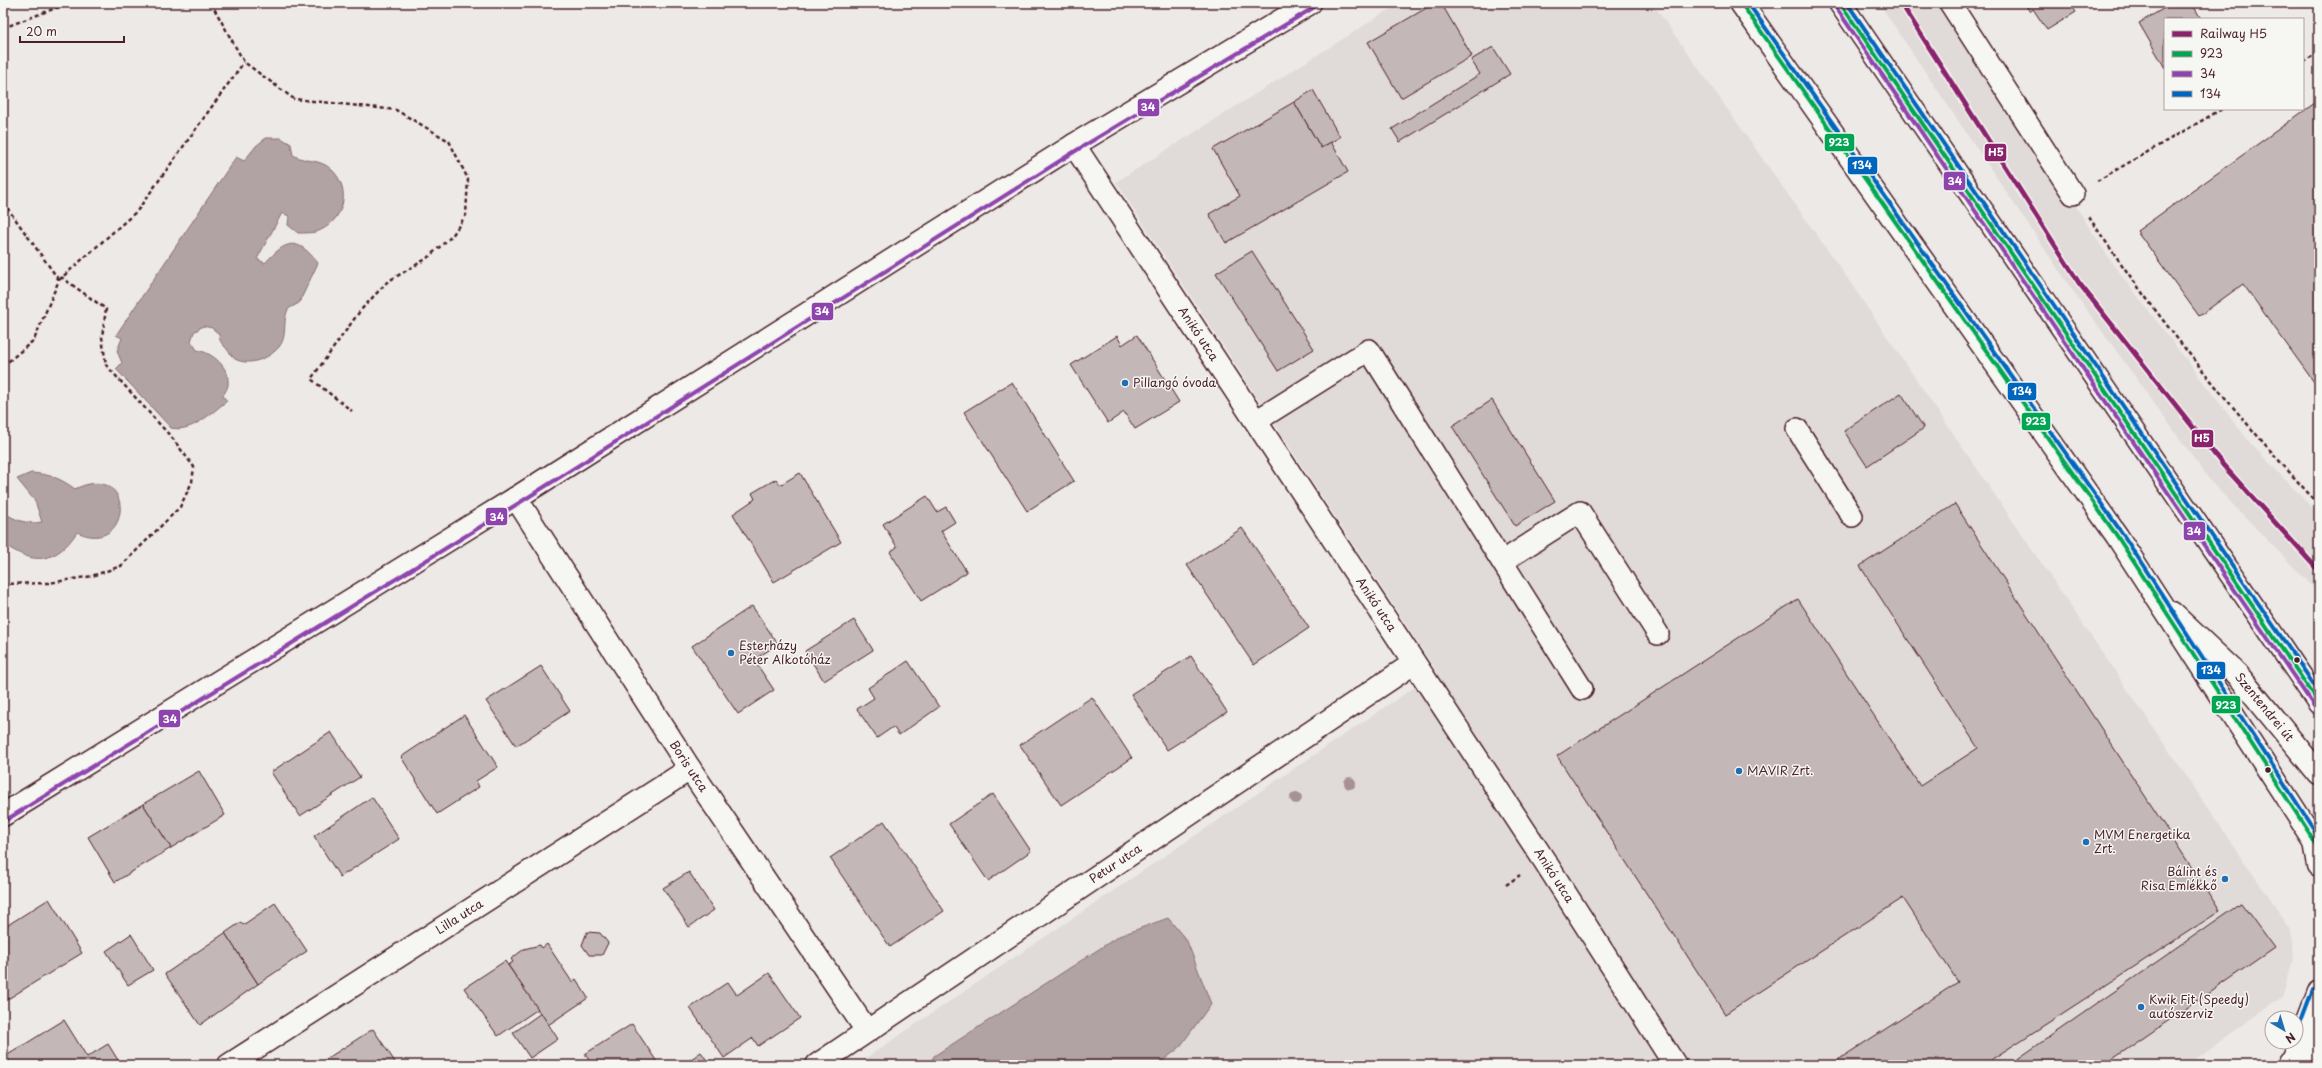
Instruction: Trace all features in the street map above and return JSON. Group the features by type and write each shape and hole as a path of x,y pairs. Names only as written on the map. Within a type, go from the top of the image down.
{"street":[{"path":"3,815 516,498 1074,145 1310,3"},
{"name":"Szentendrei út","path":"1741,3 2163,605 2237,674 2319,774"},
{"path":"1840,3 2319,703"},
{"name":"Anikó utca","path":"1074,145 1256,421 1675,1065"},
{"name":"Boris utca","path":"516,498 690,769 867,1031"},
{"path":"2163,605 2317,845 2319,865"},
{"name":"Petur utca","path":"817,1065 1414,663"},
{"name":"Lilla utca","path":"229,1065 690,769"},
{"path":"2289,1063 2319,992"},
{"path":"2289,1063 2319,1044"},
{"path":"2289,1063 2319,1062"}],"lane":[{"path":"1950,3 2073,194"},
{"path":"1256,421 1369,350 1582,688"},
{"path":"1797,429 1852,516"},
{"path":"1503,561 1580,512 1658,634"}],"path":[{"path":"3,28 69,3"},
{"path":"211,3 244,62 294,99 396,110 449,141 468,179 466,215 452,236 426,259 387,282 360,311 311,379 352,411"},
{"path":"2304,61 2319,52"},
{"path":"3,366 34,340 60,279 137,211 244,62"},
{"path":"2220,110 2073,194 2129,278 2260,441 2319,505"},
{"path":"3,202 60,279 106,309 102,337 106,365 173,439 194,467 192,482 180,507 121,566 92,576 49,584 3,584"}],"shaded area":[{"path":"1400,3 1652,3 1845,275 2291,930 2293,960 2282,997 2187,1065 862,1065 860,1062 1437,672 1116,182"},
{"path":"1879,3 1946,3 2112,263 2250,443 2319,515 2319,593 2212,483 2073,291"},
{"path":"266,138 281,138 291,144 293,155 318,162 332,170 342,187 342,205 333,221 325,228 316,232 298,233 288,225 289,216 282,213 257,259 265,263 279,250 292,244 304,248 318,263 299,303 288,309 285,319 282,343 275,351 265,358 253,362 247,362 235,359 221,342 219,334 212,328 203,326 194,332 191,341 197,350 209,354 219,362 226,372 228,385 223,396 227,401 194,425 179,429 171,428 116,369 122,363 117,351 122,338 116,335 236,157 244,161 256,146"},
{"path":"31,473 54,477 75,489 95,483 109,487 118,496 120,509 117,522 109,532 96,536 77,532 65,547 52,556 35,558 26,556 11,549 5,544 2,537 3,512 21,521 31,523 42,522 35,501 17,479"},
{"path":"1168,918 1187,941 1211,1004 1179,1048 1157,1065 929,1065 934,1056 1119,936"}],"building":[{"path":"1435,3 1441,3 1472,56 1401,98 1368,42"},
{"path":"2024,3 2082,3 2073,8 2076,12 2047,30 2033,9 2030,12"},
{"path":"2173,3 2192,3 2200,18 2164,18 2164,66 2139,23"},
{"path":"1493,47 1510,74 1400,142 1392,129 1480,74 1471,60"},
{"path":"1313,90 1340,137 1321,148 1294,102"},
{"path":"2319,100 2319,389 2243,284 2199,316 2137,231"},
{"path":"1294,102 1321,148 1331,142 1348,172 1226,243 1209,214 1240,196 1213,149"},
{"path":"1252,251 1314,349 1278,371 1216,273"},
{"name":"Pillangó óvoda","path":"1137,335 1179,402 1135,429 1124,412 1108,423 1071,365 1117,336 1122,345"},
{"path":"1012,382 1074,481 1027,511 964,412"},
{"path":"1901,393 1924,428 1867,466 1844,431"},
{"path":"1492,400 1555,501 1515,526 1452,426"},
{"path":"800,473 841,542 774,582 733,514 755,499 752,493 776,479 780,485"},
{"path":"927,496 937,512 946,507 955,522 941,531 967,572 921,601 890,552 897,547 883,524"},
{"name":"MAVIR Zrt.","path":"1955,504 2220,911 1983,1065 1830,1065 1958,982 1903,898 1725,1014 1557,756 1798,599 1920,786 1978,748 1860,566"},
{"path":"1242,528 1309,628 1254,665 1187,565"},
{"name":"Esterházy Péter Alkotóház","path":"752,606 778,644 754,660 774,690 738,714 692,646"},
{"path":"854,620 873,650 824,681 805,651"},
{"path":"1191,656 1227,712 1167,750 1131,694"},
{"path":"908,661 939,707 899,735 893,727 877,738 857,709 874,698 868,688"},
{"path":"541,666 570,711 516,746 486,701"},
{"path":"1092,697 1132,758 1061,805 1020,745"},
{"path":"464,715 498,767 476,781 479,787 437,814 401,757"},
{"path":"331,732 360,777 300,816 271,772"},
{"path":"199,771 225,815 171,848 143,804"},
{"path":"993,794 1031,851 988,881 949,824"},
{"path":"372,797 399,839 340,877 314,836"},
{"path":"143,804 171,848 115,882 88,837"},
{"path":"884,821 944,911 890,947 830,858"},
{"path":"689,872 714,910 689,927 663,888"},
{"path":"49,899 82,953 3,1002 3,928"},
{"path":"275,903 307,951 258,984 225,933 241,922 243,925"},
{"name":"Kwik Fit (Speedy) autószerviz","path":"2241,903 2274,948 2104,1065 2009,1065"},
{"path":"587,932 600,933 608,943 602,955 589,955 582,945"},
{"path":"225,933 258,984 200,1025 165,974"},
{"path":"131,934 153,970 128,985 106,951"},
{"path":"547,944 572,982 576,979 588,998 548,1025 508,965 513,962 511,959 524,949 540,945 542,948"},
{"path":"505,961 538,1009 498,1036 464,988"},
{"path":"769,973 800,1018 758,1046 753,1038 724,1058 690,1008 728,982 737,995"},
{"path":"541,1013 558,1039 530,1058 513,1033"},
{"path":"64,1020 87,1057 108,1044 121,1065 12,1065 6,1056"},
{"path":"632,1024 659,1065 592,1065 585,1054"},
{"path":"373,1029 397,1065 317,1065"},
{"path":"701,1052 710,1065 683,1065"}],"rail line":[{"name":"H5","path":"1901,3 2079,283 2223,465 2319,571"}],"transit line":[{"name":"923","path":"1741,3 2117,536 2319,848"},
{"name":"134","path":"1748,3 2122,533 2319,837"},
{"name":"923","path":"1840,3 2319,703"},
{"name":"134","path":"1847,3 2319,692"},
{"name":"34","path":"1835,6 2314,706"},
{"name":"34","path":"6,820 519,503 1077,150 1313,8"},
{"name":"134","path":"2304,1014 2313,990"}],"place":[{"name":"Pillangó óvoda","path":"1125,383"},
{"name":"Esterházy Péter Alkotóház","path":"731,653"},
{"name":"MAVIR Zrt.","path":"1739,771"},
{"name":"MVM Energetika Zrt.","path":"2086,842"},
{"name":"Bálint és Risa Emlékkő","path":"2225,879"},
{"name":"Kwik Fit (Speedy) autószerviz","path":"2141,1007"}]}
